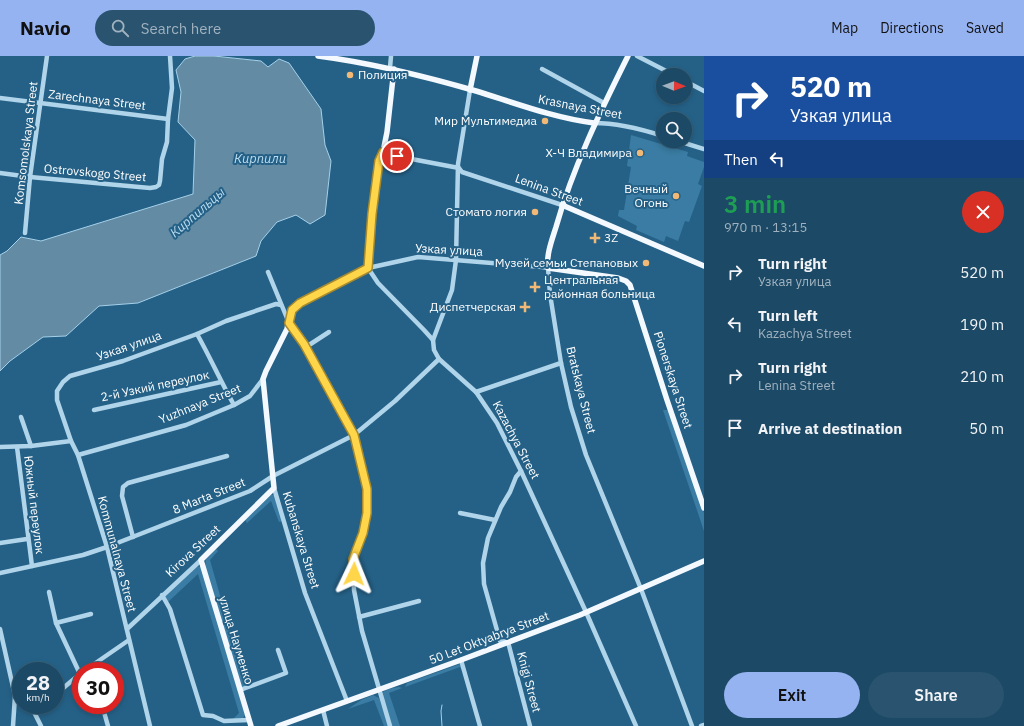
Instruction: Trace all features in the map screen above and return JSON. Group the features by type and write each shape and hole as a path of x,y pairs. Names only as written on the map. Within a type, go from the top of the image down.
{"main road":[{"name":"Krasnaya Street","path":"318,56 392,68 528,108 594,123"},
{"path":"470,90 477,56"},
{"name":"Bratskaya Street","path":"548,268 548,256 562,204 594,123 628,56"},
{"path":"368,268 372,214 379,161 383,152 391,102 392,68"},
{"name":"Lenina Street","path":"562,204 704,266"},
{"name":"Узкая улица","path":"289,323 292,310 300,303 368,268"},
{"name":"Узкая улица","path":"548,268 618,278 628,283"},
{"name":"Pionerskaya Street","path":"628,283 632,289 704,508"},
{"name":"Yuzhnaya Street","path":"263,379 289,323"},
{"name":"Kubanskaya Street","path":"263,379 274,488"},
{"name":"Kirova Street","path":"201,560 274,488"},
{"name":"улица Науменко","path":"201,560 250,723"},
{"name":"50 Let Oktyabrya Street","path":"278,726 461,660 586,612 704,561"}],"street":[{"name":"Komsomolskaya Street","path":"25,233 30,177 47,56"},
{"path":"168,119 172,88 170,56"},
{"path":"391,56 392,68"},
{"path":"637,56 660,68"},
{"path":"542,69 604,103"},
{"path":"692,85 704,91"},
{"path":"439,359 434,350 433,340 452,290 456,260 458,161 470,90"},
{"name":"Zarechnaya Street","path":"0,98 168,119"},
{"name":"Ostrovskogo Street","path":"0,173 150,188 159,186 162,159 167,142 168,119"},
{"name":"Krasnaya Street","path":"594,123 602,123 656,134"},
{"path":"692,145 704,149"},
{"name":"Lenina Street","path":"383,152 386,154 459,168 462,172 562,204"},
{"name":"Узкая улица","path":"368,268 418,257 548,268"},
{"path":"368,268 378,283 433,340"},
{"name":"Bratskaya Street","path":"548,268 549,287 571,407 586,455 641,589 692,726"},
{"path":"268,272 289,323 306,348 354,435 367,489 367,513 363,533 353,559 354,590 362,631 378,690 390,726"},
{"name":"Узкая улица","path":"57,391 63,382 70,376 123,361 197,334 226,321 276,304 281,305"},
{"path":"306,348 329,332"},
{"path":"197,334 234,405"},
{"name":"Kazachya Street","path":"439,359 476,392 497,423 521,470 636,726"},
{"name":"8 Marta Street","path":"0,574 83,555 250,491 273,476 354,435 396,401 439,359"},
{"path":"476,392 562,362"},
{"name":"Yuzhnaya Street","path":"78,455 186,424 234,405 250,396 263,379"},
{"name":"2-й Узкий переулок","path":"94,410 221,382"},
{"name":"Kommunalnaya Street","path":"57,391 56,400 71,442 78,455 107,547 150,726"},
{"path":"21,417 31,446"},
{"path":"0,447 71,442"},
{"name":"Южный переулок","path":"17,447 32,566"},
{"path":"133,537 122,496 123,487 128,483 227,456"},
{"path":"508,642 500,641 484,584 483,563 488,538 495,520 516,477 521,470"},
{"name":"Kubanskaya Street","path":"274,488 305,593 347,701"},
{"path":"460,513 495,520"},
{"path":"0,543 28,539"},
{"name":"Kirova Street","path":"127,629 201,560"},
{"path":"49,592 56,623 76,662"},
{"path":"162,595 170,609 203,715 213,716 224,721 250,723"},
{"path":"359,617 419,601"},
{"path":"56,623 91,614"},
{"path":"0,629 16,696 12,726"},
{"path":"99,662 129,640"},
{"name":"Knigi Street","path":"508,642 530,726"},
{"path":"240,690 286,673 278,650"},
{"path":"461,660 480,726"},
{"path":"64,688 72,681"},
{"path":"323,710 327,726"},
{"path":"35,714 41,726"},
{"path":"102,726 108,725 105,714"}],"shaded area":[{"path":"631,135 656,142 656,148 675,148 688,152 687,156 704,162 704,167 698,184 702,186 689,222 685,221 678,241 666,236 664,242 636,230 637,226 618,216 619,210 624,210 631,167 627,166"},
{"path":"663,410 669,411 704,513 704,531"},
{"path":"271,495 275,495 283,521 279,522 271,501 247,523 245,520"},
{"path":"216,549 218,551 210,560 246,687 242,688 205,566 206,559"},
{"path":"197,566 201,567 245,715 243,718 233,719 239,713 198,574 168,602 164,595"},
{"path":"460,664 462,671 460,667 405,687 407,683"},
{"path":"399,687 402,688 389,693 400,726 392,726 381,696 386,690"},
{"path":"373,695 379,698 389,726 384,726 374,700 348,709 361,700"}],"water":[{"name":"Кирпили","path":"195,56 214,56 261,61 268,67 279,59 289,63 321,109 325,145 331,161 325,215 310,224 296,215 277,222 261,241 256,256 138,303 99,306 66,336 43,337 10,361 0,371 0,255 7,251 21,237 41,241 193,194 195,140 178,122 181,92 176,70 185,59"}],"waterway":[{"path":"442,705 442,726"}],"place":[{"name":"Полиция","path":"350,75"},
{"name":"Мир Мультимедиа","path":"545,121"},
{"name":"Х-Ч Владимира","path":"640,153"},
{"name":"Вечный Огонь","path":"676,196"},
{"name":"Стомато логия","path":"535,212"},
{"name":"3Z","path":"595,238"},
{"name":"Музей семьи Степановых","path":"646,263"},
{"name":"Центральная районная больница","path":"535,287"},
{"name":"Диспетчерская","path":"525,307"}],"route":[{"path":"354,574 353,559 363,533 367,513 367,489 354,435 304,344 289,323 289,317 292,310 300,303 368,268 372,214 379,161 383,152 397,156"}],"water label":[{"name":"Кирпильцы","path":"197,212"}]}
